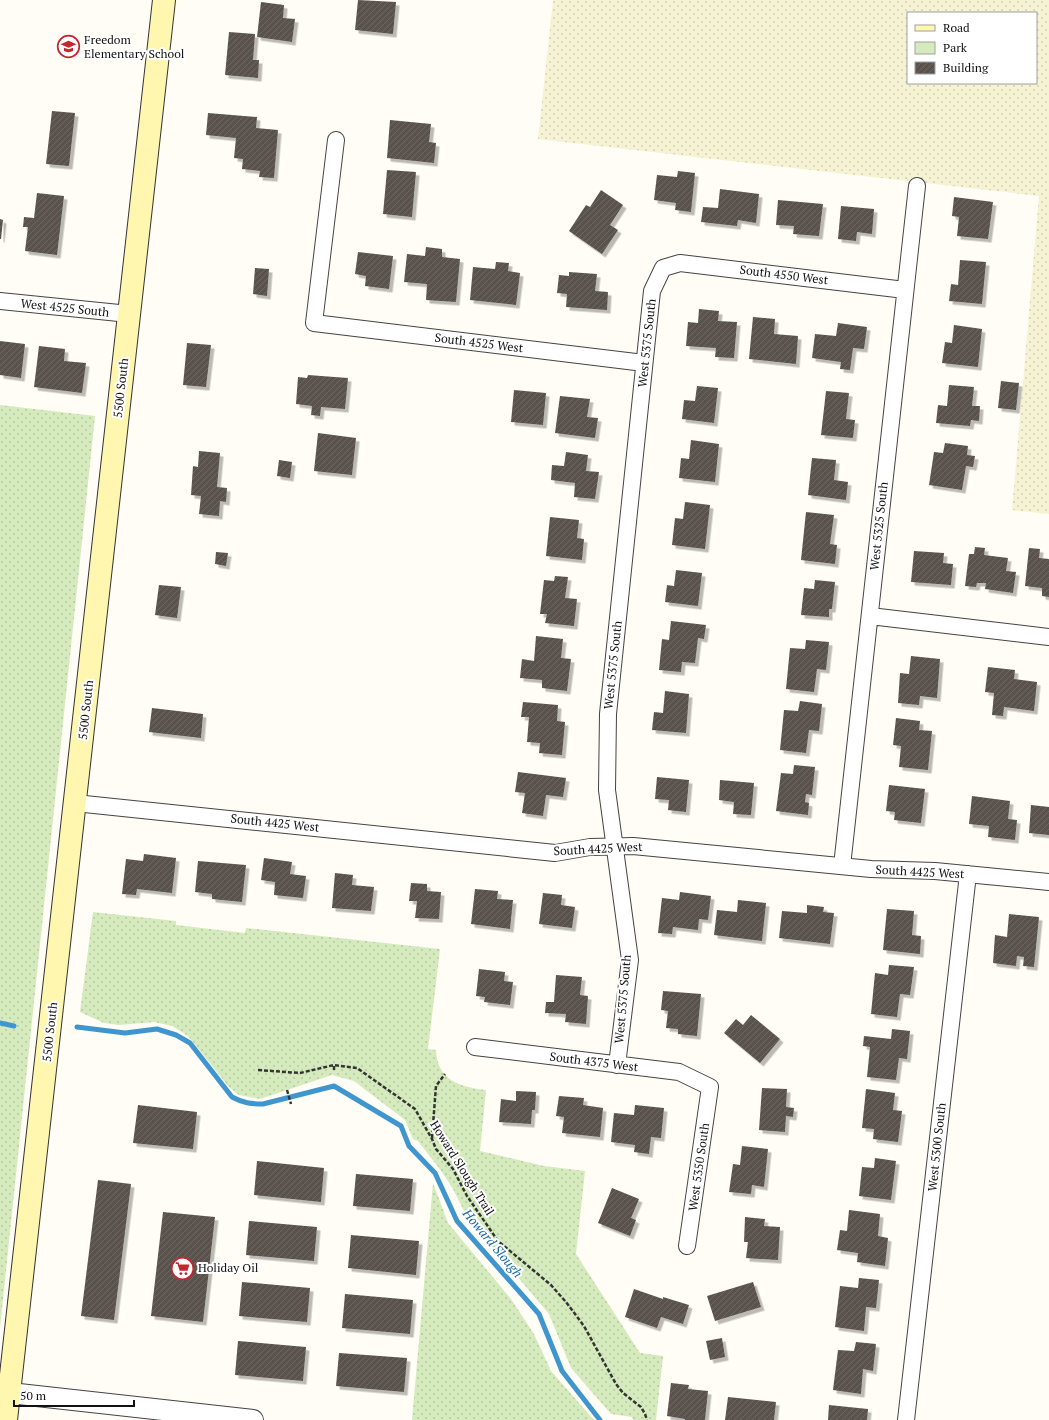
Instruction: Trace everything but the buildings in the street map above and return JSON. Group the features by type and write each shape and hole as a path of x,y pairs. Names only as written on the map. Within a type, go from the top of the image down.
{"main road":[{"name":"5500 South","path":"6,1420 5,1393 75,803 164,0"}],"street":[{"name":"South 4525 West","path":"336,140 314,323 644,363"},
{"name":"West 5325 South","path":"842,866 916,186"},
{"name":"South 4550 West","path":"663,268 680,262 905,290"},
{"name":"West 5375 South","path":"617,1064 630,960 607,790 608,714 652,291 663,268"},
{"name":"West 4525 South","path":"0,301 129,314"},
{"path":"870,616 1049,638"},
{"name":"South 4425 West","path":"75,803 555,852 590,847 634,846 871,869 935,871 1049,882"},
{"name":"West 5300 South","path":"906,1420 968,874"},
{"name":"South 4375 West","path":"474,1047 680,1072 710,1087"},
{"name":"West 5350 South","path":"688,1246 710,1087"},
{"path":"5,1393 252,1420"}],"path":[{"name":"Howard Slough Trail","path":"258,1070 300,1073 334,1065 357,1068 415,1109 436,1149 453,1170 467,1196 498,1241 551,1285 566,1302 584,1326 616,1384 623,1393 641,1407 645,1414 646,1420"},
{"path":"334,1065 334,1070"},
{"path":"432,1139 436,1086 445,1074"},
{"path":"287,1090 291,1104"}],"shaded area":[{"path":"553,0 1049,0 1049,514 1012,510 1039,196 538,139"}],"green space":[{"path":"0,405 95,416 0,1328"},
{"path":"93,912 176,921 176,925 245,933 246,928 440,949 428,1049 436,1050 437,1060 441,1068 445,1075 452,1080 467,1087 486,1090 480,1151 544,1166 585,1171 576,1254 640,1353 663,1356 656,1420 633,1420 632,1417 611,1414 571,1368 549,1314 467,1217 453,1189 442,1172 418,1141 413,1139 405,1120 354,1081 332,1075 260,1099 239,1095 229,1087 188,1036 172,1026 154,1022 119,1025 104,1023 80,1012"},
{"path":"433,1183 448,1223 511,1299 534,1334 551,1371 594,1420 412,1420"}],"waterway":[{"name":"Howard Slough","path":"0,1023 14,1026"},
{"name":"Howard Slough","path":"77,1027 125,1033 157,1029 176,1035 190,1043 232,1097 243,1102 263,1104 334,1086 401,1126 409,1146 435,1173 457,1221 539,1314 562,1371 600,1420"}],"place":[{"name":"Freedom Elementary School","path":"68,47"},
{"name":"Holiday Oil","path":"183,1268"}]}
